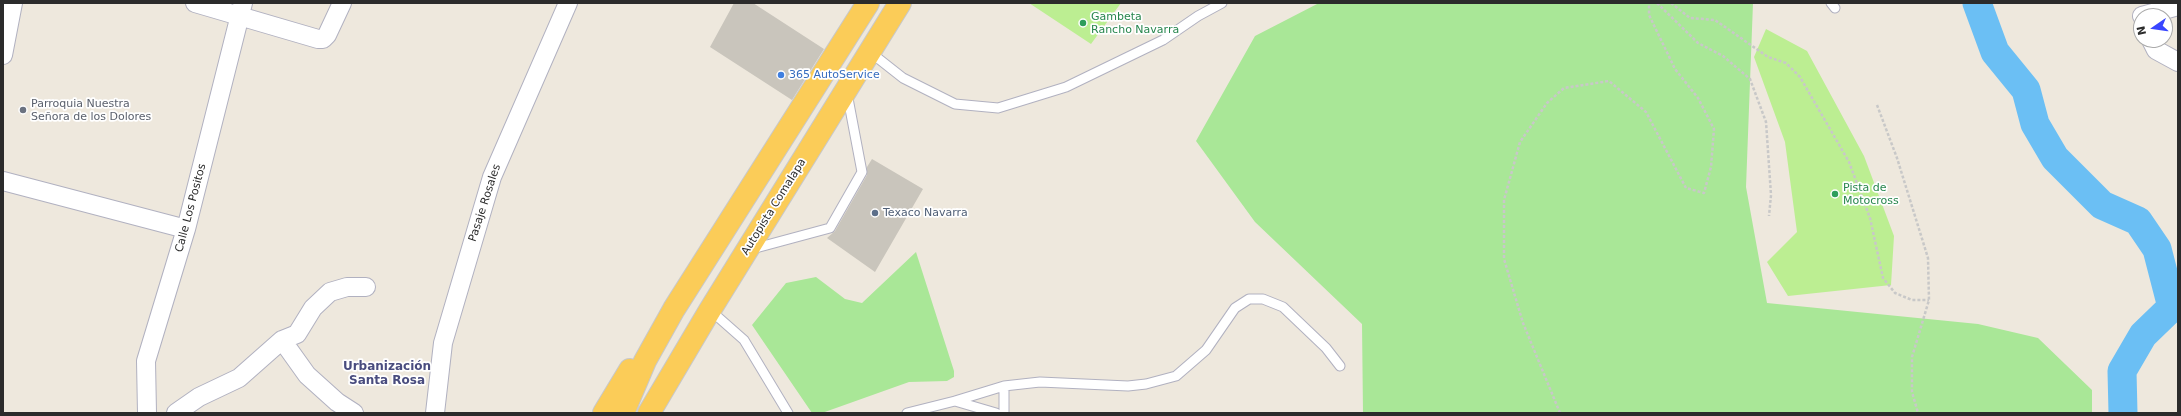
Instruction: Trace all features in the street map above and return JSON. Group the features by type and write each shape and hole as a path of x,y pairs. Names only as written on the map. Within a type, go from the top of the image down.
{"highway":[{"path":"604,413 620,384 674,309 868,3"},
{"name":"Autopista Comalapa","path":"649,413 710,310 900,3"},
{"path":"623,413 645,362 674,309"},
{"path":"665,413 710,310"}],"street":[{"path":"3,55 14,3"},
{"path":"194,3 242,9 318,39 323,39 326,36 342,3"},
{"name":"Pasaje Rosales","path":"434,413 443,343 492,177 568,3"},
{"name":"Calle Los Positos","path":"146,413 146,361 186,229 242,9"},
{"path":"2155,48 2178,62"},
{"path":"3,181 186,229"},
{"path":"176,413 199,397 239,378 282,340 297,334 313,308 330,292 347,287 366,287"},
{"path":"282,340 308,375 337,402 354,413"}],"lane":[{"path":"870,52 903,78 955,104 998,108 1066,87 1163,40 1198,16 1222,3"},
{"path":"747,251 830,228 862,172 847,89"},
{"path":"907,413 955,401 1004,386 1040,382 1128,386 1146,384 1176,376 1206,350 1235,308 1249,299 1263,299 1283,307 1326,348 1340,366"},
{"path":"710,310 744,340 788,413"},
{"path":"1004,386 1004,413"},
{"path":"955,401 996,413"}],"path":[{"path":"1560,413 1523,323 1504,259 1504,200 1520,142 1547,103 1564,88 1609,81 1646,112 1686,188 1704,193 1711,167 1714,129 1698,98 1675,69 1649,15 1649,3"},
{"path":"1657,3 1698,43 1724,56 1750,79 1766,122 1771,195 1769,216"},
{"path":"1671,3 1690,18 1715,20 1768,57 1786,63 1800,77 1849,162 1870,218 1883,278 1895,293 1912,300 1929,300"},
{"path":"1877,105 1897,158 1928,258 1929,300 1912,357 1912,392 1918,413"}],"green space":[{"name":"Gambeta Rancho Navarra","path":"1029,3 1121,3 1091,44"},
{"path":"1319,3 1753,3 1746,187 1767,303 1978,324 2038,338 2092,390 2092,413 1363,413 1362,324 1255,222 1196,141 1255,36"},
{"name":"Pista de Motocross","path":"1766,29 1807,51 1864,156 1894,236 1891,285 1788,296 1767,262 1797,232 1785,142 1754,57"},
{"path":"916,252 954,371 954,377 947,381 909,382 822,413 812,413 752,325 786,283 816,277 845,299 862,303"}],"building":[{"name":"365 AutoService","path":"734,3 753,3 824,49 792,100 710,47"},
{"name":"Texaco Navarra","path":"872,159 923,189 875,272 827,238 835,231 867,175 867,167"}],"waterway":[{"path":"1977,3 1995,52 2026,90 2035,124 2055,158 2102,205 2138,221 2157,249 2172,307 2143,335 2122,371 2123,413"}],"place":[{"name":"Gambeta Rancho Navarra","path":"1083,23"},
{"name":"365 AutoService","path":"781,75"},
{"name":"Parroquia Nuestra Señora de los Dolores","path":"23,110"},
{"name":"Pista de Motocross","path":"1835,194"},
{"name":"Texaco Navarra","path":"875,213"}],"district":[{"name":"Urbanización Santa Rosa","path":"387,374"}]}
